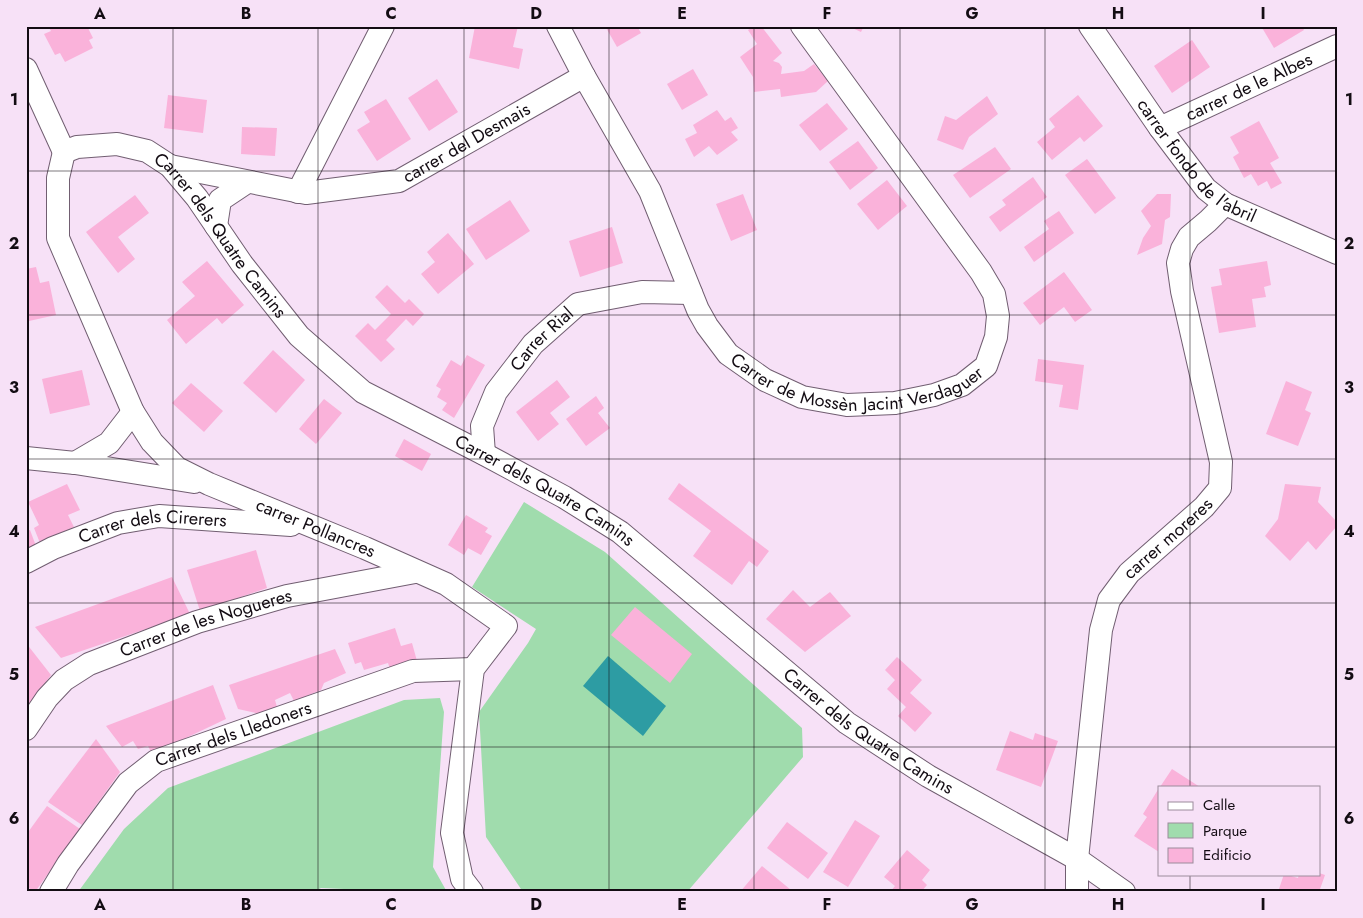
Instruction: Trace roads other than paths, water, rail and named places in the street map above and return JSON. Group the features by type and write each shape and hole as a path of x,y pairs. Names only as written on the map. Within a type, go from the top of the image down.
{"street":[{"path":"298,192 383,26"},
{"path":"558,26 584,76"},
{"name":"Carrer de Mossèn Jacint Verdaguer","path":"584,76 650,191 691,293 707,326 728,354 765,380 802,397 847,405 895,403 934,394 962,384 986,366 996,337 998,316 994,294 981,272 802,26"},
{"name":"carrer fondo de l'abril","path":"1090,26 1160,128 1206,189 1225,204 1337,253"},
{"name":"carrer de le Albes","path":"1160,128 1337,46"},
{"path":"26,69 64,152"},
{"name":"carrer del Desmais","path":"170,166 306,193 399,181 584,76"},
{"name":"Carrer dels Quatre Camins","path":"64,152 78,147 117,144 147,151 170,166 197,198 242,264 299,336 363,392 564,497 620,532 847,723 928,776 1077,859 1124,892"},
{"name":"carrer Pollancres","path":"64,152 58,178 58,238 133,412 152,442 177,468 252,503 314,526 446,584 506,626 473,669"},
{"name":"Carrer dels Quatre Camins","path":"216,226 220,200 247,182"},
{"name":"carrer moreres","path":"1077,892 1077,859 1101,630 1109,600 1129,573 1204,507 1220,488 1221,462 1182,291 1178,263 1182,249 1189,237 1225,204"},
{"name":"Carrer Rial","path":"484,454 482,426 496,392 533,344 578,304 642,292 691,293"},
{"path":"76,463 109,443 133,412"},
{"path":"26,458 76,463 209,484"},
{"name":"Carrer dels Cirerers","path":"26,562 53,548 118,523 158,516 314,526"},
{"name":"Carrer de les Nogueres","path":"26,729 47,698 64,680 89,664 197,622 287,596 415,572"},
{"path":"472,892 462,880 452,833 473,669"},
{"name":"Carrer dels Lledoners","path":"51,892 68,864 128,784 156,761 413,672 473,669"}],"water":[{"path":"608,656 666,706 643,736 583,686"}]}
